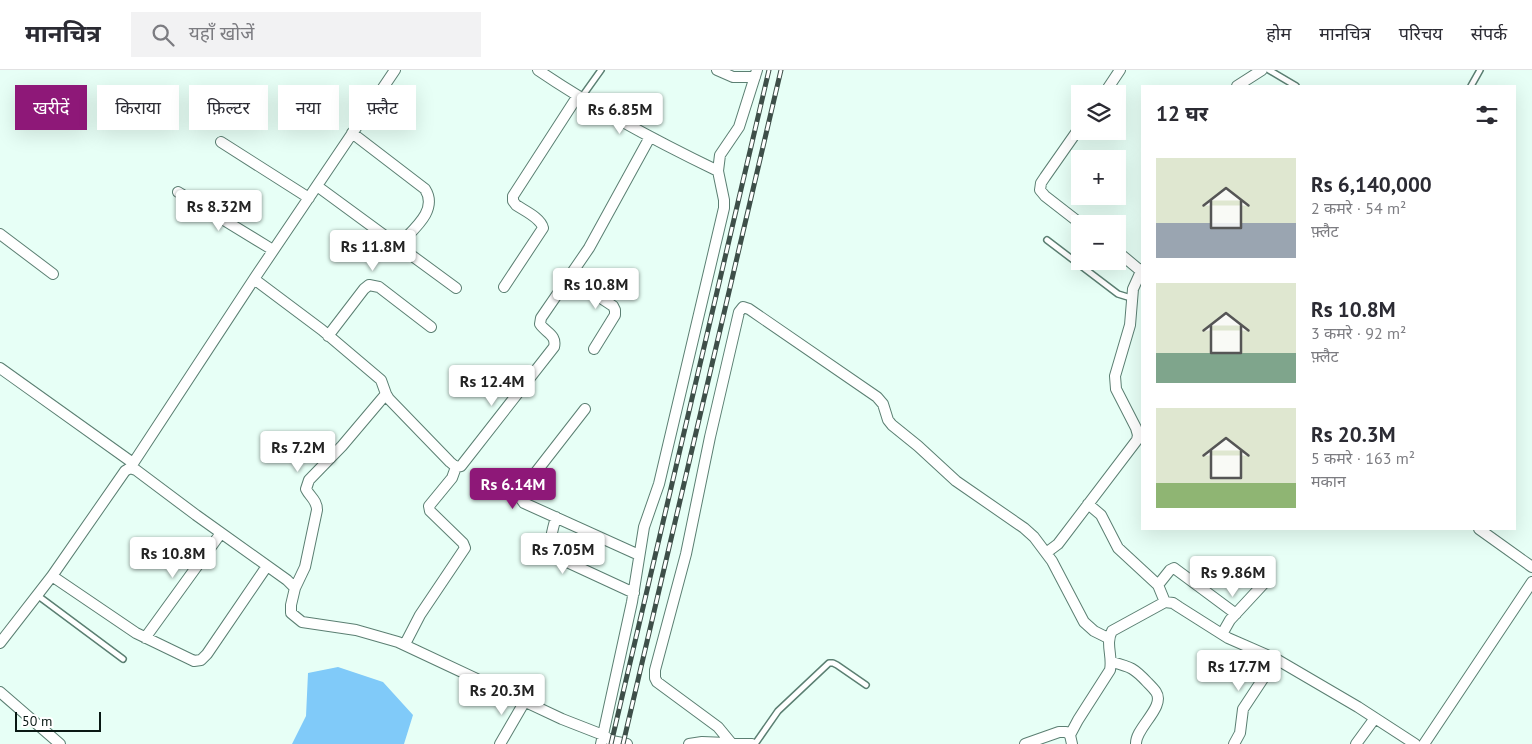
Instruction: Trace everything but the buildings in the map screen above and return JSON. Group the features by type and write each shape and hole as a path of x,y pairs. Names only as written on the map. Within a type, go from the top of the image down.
{"street":[{"path":"538,70 579,98 650,137 718,171"},
{"path":"602,740 634,593 644,527 660,484 724,208 718,171 720,155 739,127 756,73 733,77 716,70"},
{"path":"1110,85 1120,70"},
{"path":"1239,85 1262,70"},
{"path":"0,643 52,576 125,471 132,466 392,71"},
{"path":"504,287 543,228 543,224 540,221 516,205 513,201 513,196 579,98"},
{"path":"352,134 425,189 429,195 430,203 427,212 399,245"},
{"path":"456,467 461,466 467,461 554,347 553,336 540,324 541,318 590,248 650,137"},
{"path":"1071,140 1045,177 1040,190 1071,216"},
{"path":"221,142 309,198"},
{"path":"317,186 456,288"},
{"path":"178,192 274,250"},
{"path":"0,234 53,274"},
{"path":"1126,258 1141,269"},
{"path":"1046,553 1058,544 1134,446 1138,435 1115,384 1115,376 1130,325 1133,290 1141,272"},
{"path":"570,277 613,306 615,310 615,315 594,349"},
{"path":"254,279 381,380 386,394 456,467"},
{"path":"328,336 364,288 369,285 379,287 431,327"},
{"path":"731,744 718,727 658,682 655,670 686,554 712,427 739,312 743,308 749,309 877,397 892,425 956,481 1029,531 1046,553 1084,622 1094,631 1108,638"},
{"path":"0,368 221,534 287,580 295,588"},
{"path":"386,394 348,439 309,480 306,489 317,504 317,510 305,567 295,588 291,613 302,622 356,630 405,644 602,740 627,744"},
{"path":"585,409 519,496 524,503 639,555"},
{"path":"405,644 420,615 465,548 463,543 430,511 429,506 452,478 456,467"},
{"path":"1088,504 1101,515 1118,548 1158,585 1165,602 1179,607 1222,634 1276,659 1358,706 1415,744"},
{"path":"556,517 551,544 551,551 554,556 634,593"},
{"path":"1481,530 1532,567"},
{"path":"145,638 221,534"},
{"path":"52,576 145,638 194,661 201,660 207,654 267,566"},
{"path":"1158,585 1170,570 1174,568 1236,614"},
{"path":"1222,634 1236,614 1268,579"},
{"path":"1424,744 1532,582"},
{"path":"1071,740 1078,720 1110,670 1112,662 1108,638 1112,631 1165,602"},
{"path":"1234,744 1240,733 1243,708 1276,659"},
{"path":"1112,662 1131,667 1158,693 1159,700 1137,736 1136,744"},
{"path":"0,692 60,744"},
{"path":"500,744 524,701"},
{"path":"1356,744 1375,718"},
{"path":"1024,744 1059,732 1066,732 1071,740"},
{"path":"689,744 702,742 753,744"}],"lane":[{"path":"579,98 601,70"},
{"path":"1269,70 1294,85"},
{"path":"1472,85 1480,70"},
{"path":"1047,240 1118,294 1131,298"},
{"path":"37,595 123,659"},
{"path":"753,744 778,711 829,663 837,665 866,685"}],"water":[{"path":"338,667 383,682 413,715 404,744 292,744 306,716 308,673"}],"railway":[{"path":"611,744 769,70"},
{"path":"623,744 781,70"}]}
